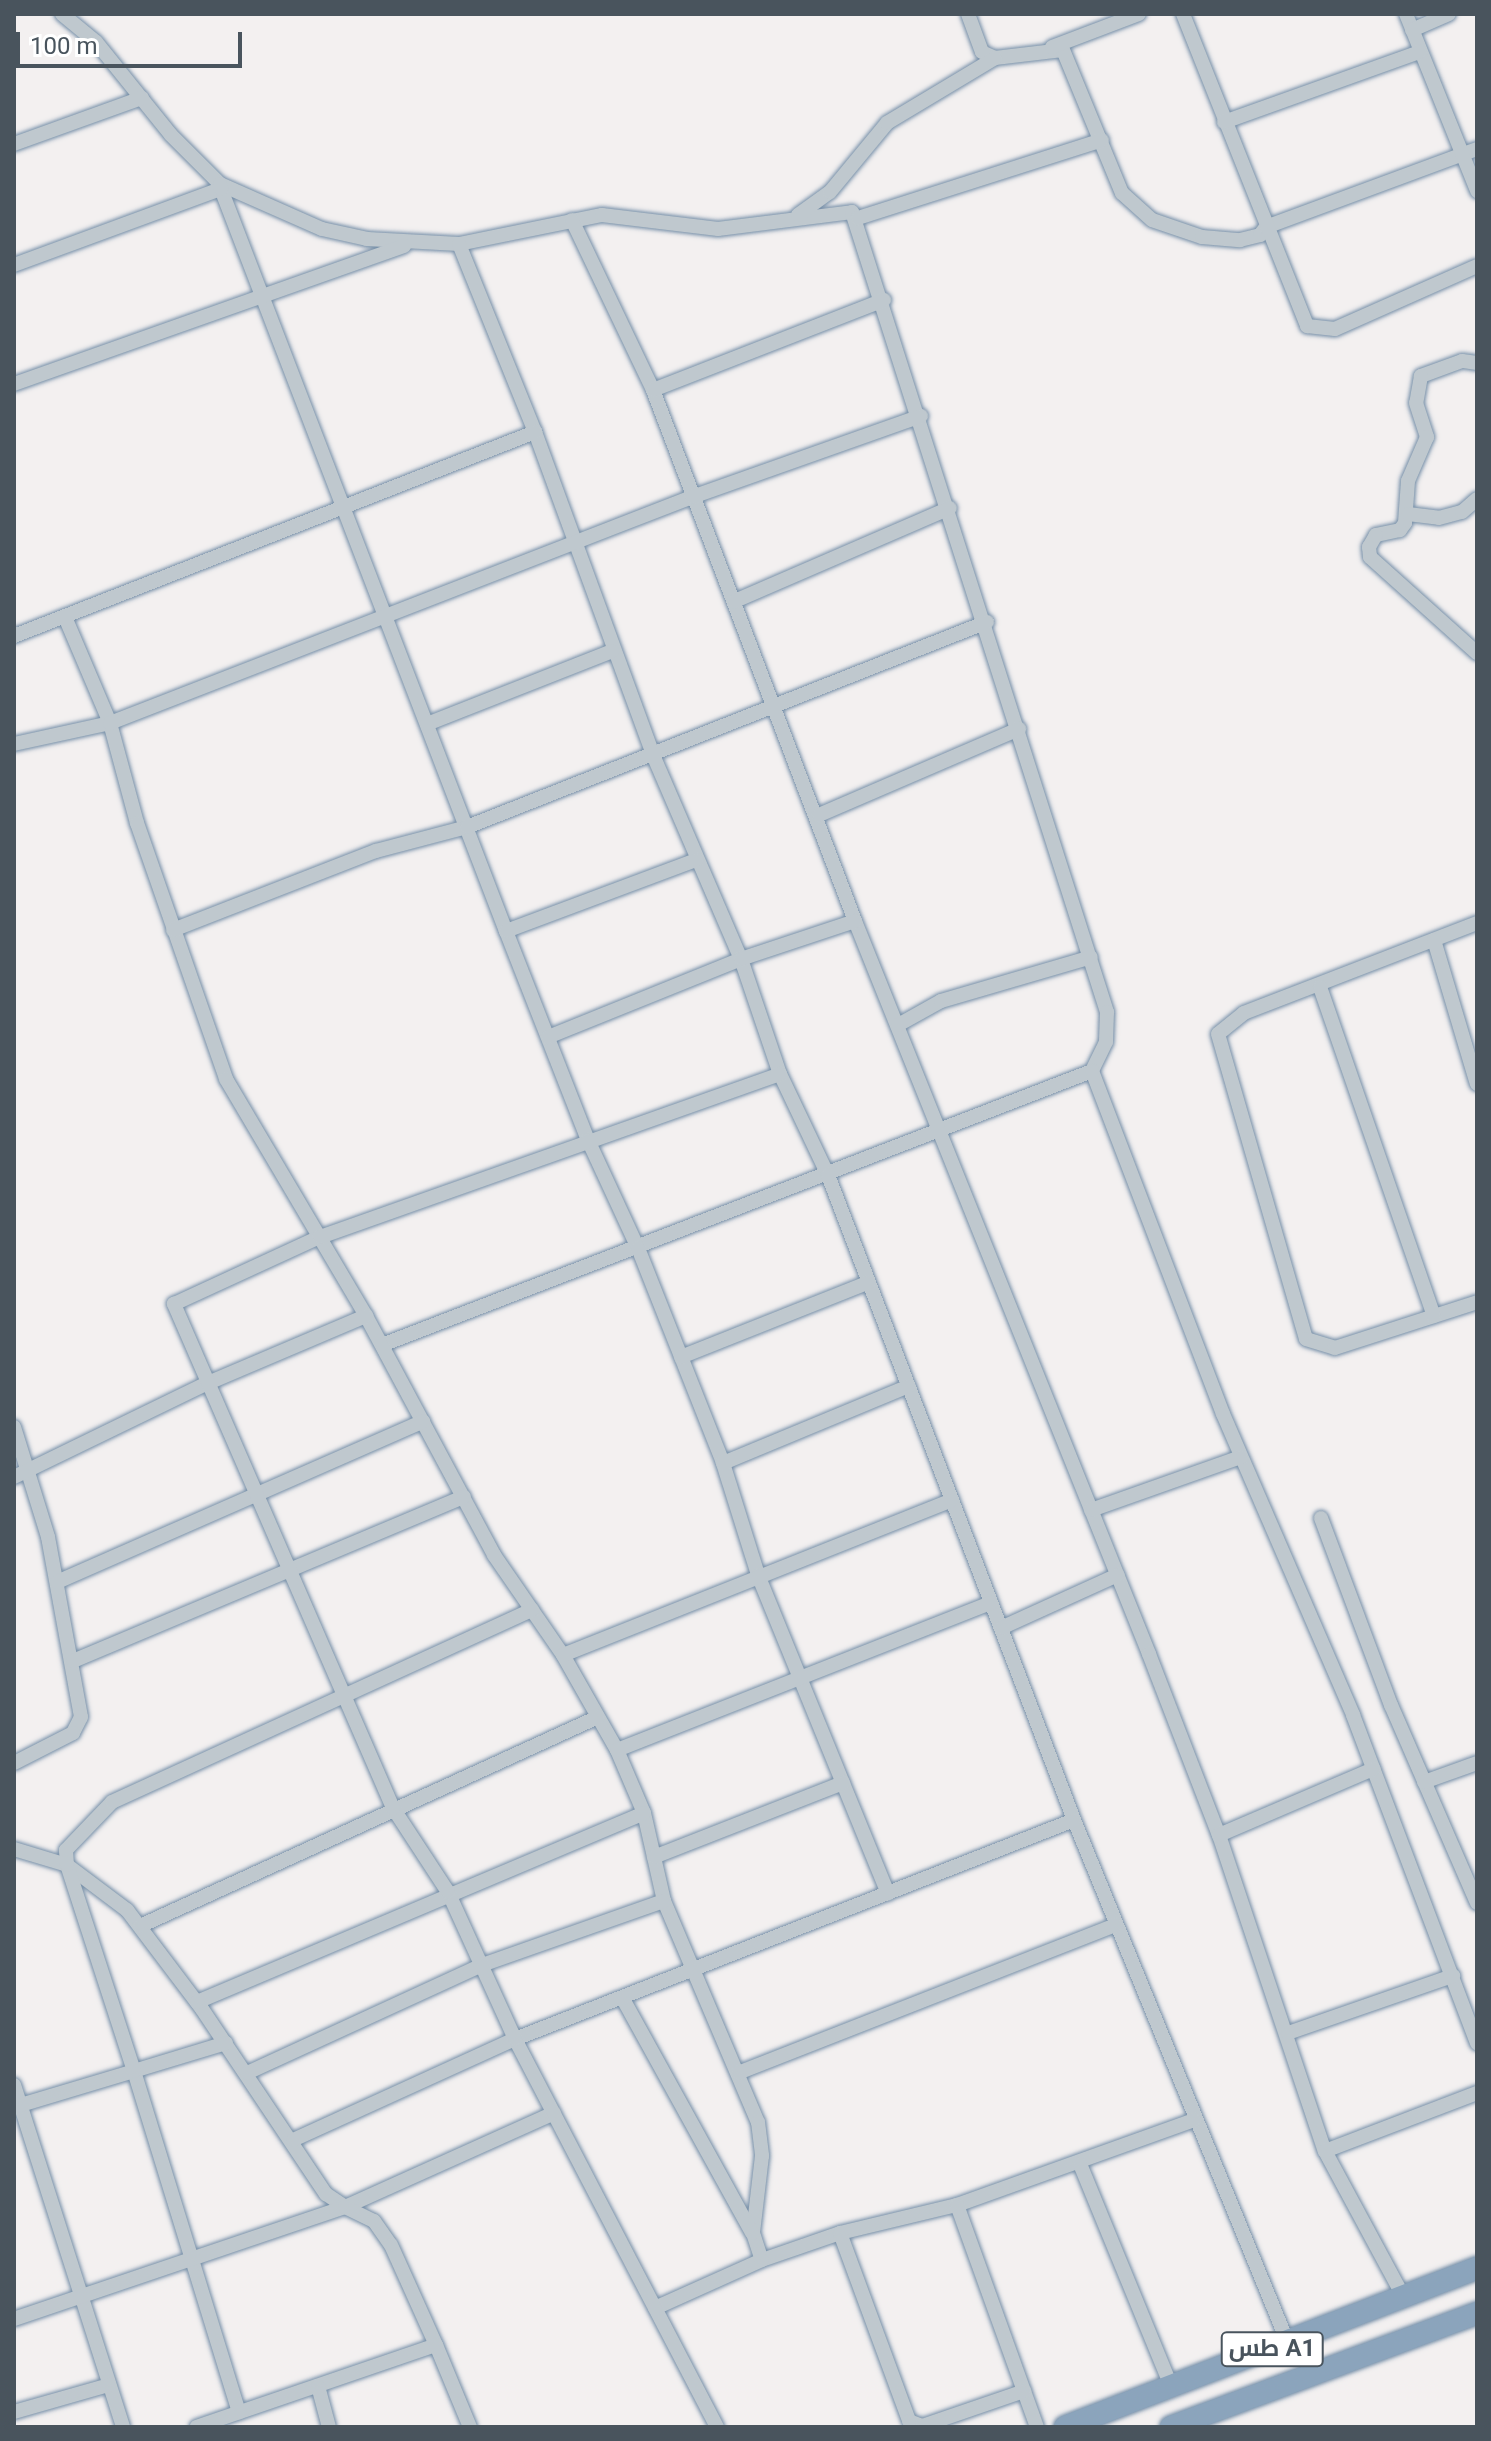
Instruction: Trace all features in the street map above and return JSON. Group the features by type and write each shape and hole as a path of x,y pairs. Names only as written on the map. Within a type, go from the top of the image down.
{"highway":[{"name":"طس A1","path":"1065,2427 1477,2268"},
{"name":"طس A1","path":"1171,2427 1477,2313"}],"street":[{"path":"62,14 96,42 221,186 265,292 342,507 506,931 588,1140 638,1248 723,1463 758,1575 888,1893"},
{"path":"968,14 982,52 995,58 1023,57 1139,14"},
{"path":"1183,14 1301,318 1324,331 1477,266"},
{"path":"1406,14 1477,191"},
{"path":"1412,30 1449,14"},
{"path":"1048,48 1063,50 1073,63 1122,193 1152,220 1202,237 1240,240 1260,235 1266,227 1477,149"},
{"path":"1224,122 1420,52"},
{"path":"793,218 830,192 887,123 995,58"},
{"path":"14,144 142,98"},
{"path":"858,218 1102,140"},
{"path":"14,265 221,186 322,229 412,243 459,244 602,215 718,229 843,210 858,218 1091,957 1109,1026 1092,1071 1241,1457 1373,1769 1477,2043"},
{"path":"572,220 653,390 775,710 819,815 855,921 1118,1575 1219,1835 1288,2033 1325,2151 1403,2296"},
{"path":"14,384 265,292 412,243"},
{"path":"459,244 535,432 612,651 653,755 741,959 780,1074 828,1175 1074,1820 1194,2120 1288,2343"},
{"path":"653,390 884,300"},
{"path":"1477,363 1462,361 1421,376 1415,387 1427,437 1408,481 1408,514 1400,530 1372,540 1370,557 1477,653"},
{"path":"14,744 110,723 692,497 921,416"},
{"path":"14,636 535,432"},
{"path":"1408,514 1439,518 1462,512 1477,499"},
{"path":"735,601 950,508"},
{"path":"65,617 110,723 173,930 226,1079 366,1316 464,1497 563,1655 617,1750 644,1813 664,1901 758,2122 762,2156 753,2233"},
{"path":"173,930 376,851 467,827 775,710 987,622"},
{"path":"427,724 612,651"},
{"path":"819,815 1019,729"},
{"path":"506,931 696,860"},
{"path":"548,1037 741,959 855,921"},
{"path":"1477,923 1320,987 1244,1013 1218,1034 1306,1339 1335,1348 1477,1302"},
{"path":"1434,940 1477,1084"},
{"path":"898,1025 941,1001 1091,957"},
{"path":"1320,987 1434,1316"},
{"path":"382,1345 828,1175 937,1127 1092,1071"},
{"path":"717,2427 515,2039 448,1892 393,1808 174,1304 320,1237 780,1074"},
{"path":"681,1357 869,1282"},
{"path":"21,1473 208,1383 366,1316"},
{"path":"723,1463 909,1386"},
{"path":"57,1582 423,1421"},
{"path":"14,1427 21,1473 57,1582 73,1661 79,1726 14,1763"},
{"path":"1091,1510 1241,1457"},
{"path":"73,1661 464,1497"},
{"path":"563,1655 952,1500"},
{"path":"1321,1518 1424,1782 1477,1903"},
{"path":"1001,1628 1118,1575"},
{"path":"617,1750 799,1675 991,1603"},
{"path":"239,2412 67,1865 66,1850 112,1802 532,1610"},
{"path":"140,1926 598,1717"},
{"path":"1424,1782 1477,1763"},
{"path":"1219,1835 1373,1769"},
{"path":"654,1857 843,1783"},
{"path":"197,2002 448,1892 644,1813"},
{"path":"293,2140 515,2039 1074,1820"},
{"path":"14,1849 67,1865 127,1910 226,2043 326,2194 374,2221 391,2245 470,2427"},
{"path":"247,2073 482,1965 664,1901"},
{"path":"738,2073 1116,1925"},
{"path":"1288,2033 1453,1976"},
{"path":"623,1999 753,2233 762,2260"},
{"path":"17,2106 226,2043"},
{"path":"14,2085 17,2106 123,2427"},
{"path":"1325,2151 1477,2093"},
{"path":"14,2319 345,2207 554,2113"},
{"path":"655,2308 762,2260 840,2233 957,2205 1080,2164 1194,2120"},
{"path":"1080,2164 1171,2386"},
{"path":"957,2205 1037,2427"},
{"path":"840,2233 909,2421 922,2426 1024,2391"},
{"path":"197,2427 436,2345"},
{"path":"14,2412 109,2385"},
{"path":"318,2386 329,2427"}]}
